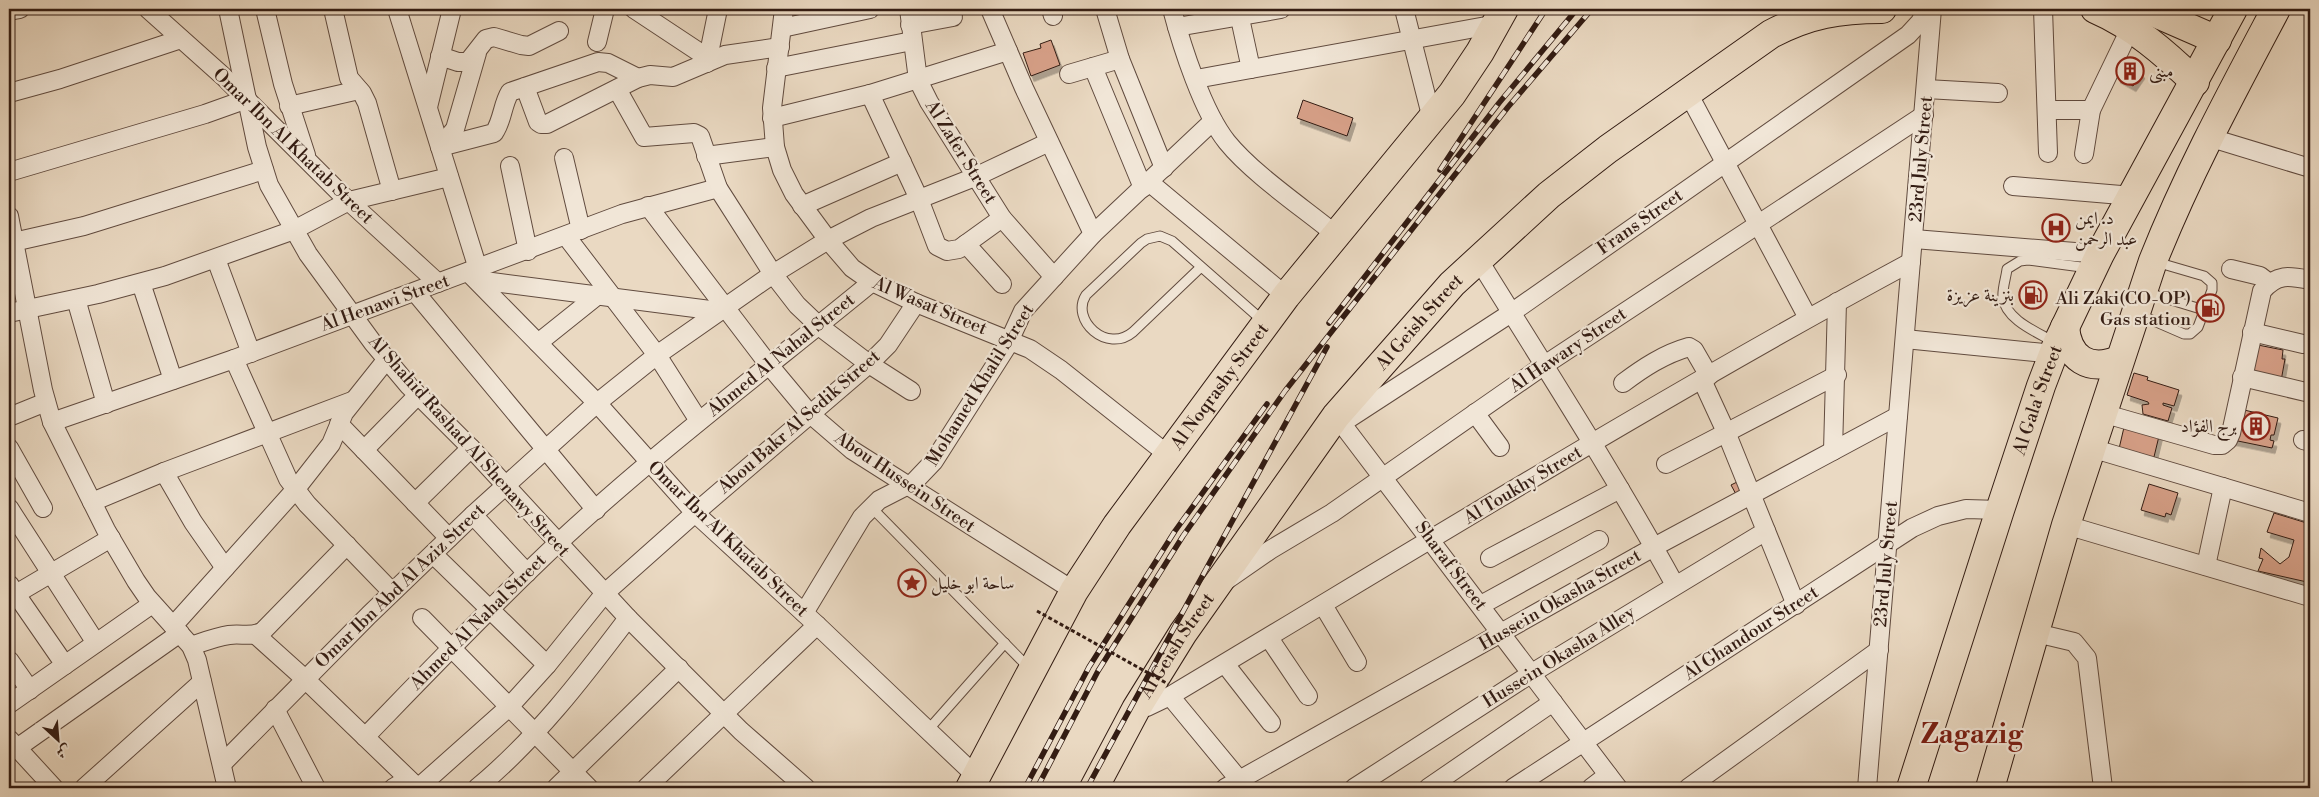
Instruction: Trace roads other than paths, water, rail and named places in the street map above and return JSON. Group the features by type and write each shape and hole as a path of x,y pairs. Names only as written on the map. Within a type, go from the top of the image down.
{"main road":[{"name":"Al Geish Street","path":"1094,788 1136,709 1183,633 1214,589 1339,419 1452,284 1549,195 1608,149 1771,34 1798,21 1831,10 1882,9"},
{"name":"Al Gala' Street","path":"1911,788 2041,386 2059,341 2097,262 2233,9"},
{"path":"1990,788 2066,525 2153,261 2173,210 2208,137 2276,9"},
{"path":"2119,14 2216,40"},
{"path":"2119,14 2195,82"},
{"name":"Al Noqrashy Street","path":"973,782 1074,591 1116,525 1286,296 1335,234 1452,94 1500,17"},
{"path":"2059,341 2066,340 2072,352 2082,360 2094,365 2107,365 2119,360"},
{"path":"2041,386 2057,376 2076,374 2089,376 2100,382 2106,402"}],"street":[{"path":"9,11 20,9"},
{"name":"Omar Ibn Al Khatab Street","path":"148,9 247,99 349,201 438,283"},
{"name":"Al Shahid Rashad Al Shenawy Street","path":"228,9 247,99 269,186 308,254 353,315 387,359 418,394 471,448 504,486 628,618 724,714 806,788"},
{"path":"265,9 289,106 308,160"},
{"path":"333,9 349,78 367,103 392,191"},
{"path":"397,9 449,177 474,274 605,295 721,309"},
{"path":"428,107 452,9"},
{"path":"597,42 605,9"},
{"path":"634,9 650,13 707,61"},
{"path":"707,61 718,9"},
{"name":"Al Wasat Street","path":"784,9 772,118 775,147 782,170 802,206 852,268 872,282 916,303 1030,348 1061,370 1167,454"},
{"path":"782,28 870,9"},
{"path":"990,9 1049,142 1093,234"},
{"path":"1105,9 1120,59 1164,168"},
{"path":"1172,9 1196,79 1213,121 1227,141 1239,155 1335,234"},
{"path":"1177,27 1239,12 1281,9"},
{"path":"1404,9 1432,119"},
{"name":"Frans Street","path":"1339,419 1511,313 1908,35 1920,22 1927,9"},
{"name":"23rd July Street","path":"1867,788 1932,9"},
{"path":"2042,9 2048,153"},
{"path":"1239,12 1251,69"},
{"path":"2084,154 2091,110 2119,14"},
{"path":"776,68 910,25 953,17"},
{"path":"1196,79 1412,39 1500,17"},
{"name":"Al Zafer Street","path":"910,25 918,80 929,102 1002,218 1054,276"},
{"path":"440,56 458,62 468,62 477,53 486,39 494,37 529,46 559,31"},
{"path":"1908,35 1930,36"},
{"path":"9,93 69,76 182,39"},
{"path":"525,87 538,122 543,125 638,78 650,75 673,77 707,61 741,51 780,48"},
{"path":"772,118 870,94 1008,51"},
{"path":"440,147 455,129 477,53"},
{"path":"1070,74 1120,59"},
{"path":"440,147 494,133 499,126 506,99 510,92 598,62 608,63 638,78"},
{"path":"1093,67 1146,185 1286,296"},
{"path":"617,89 644,137 694,133 702,141 718,188 773,274 797,304 819,326 869,364 911,390"},
{"path":"1926,89 1998,93"},
{"path":"289,106 359,90"},
{"path":"1688,93 1808,318"},
{"path":"870,94 919,198 937,246 947,251 959,249 1002,218"},
{"path":"9,172 206,114 247,99"},
{"path":"2046,110 2091,110"},
{"name":"Al Hawary Street","path":"1214,589 1270,550 1332,514 1383,476 1543,366 1924,116"},
{"name":"Mohamed Khalil Street","path":"646,788 724,714 810,619 862,517 871,507 922,475 934,461 1010,340 1023,311 1093,234 1213,121"},
{"path":"2208,137 2310,168"},
{"name":"Omar Ibn Abd Al Aziz Street","path":"222,764 392,592 504,486 597,403 657,355 773,274 828,240 919,198 975,177 1049,142"},
{"path":"706,156 775,147"},
{"path":"564,158 573,233 605,295 657,355 699,421"},
{"path":"802,206 902,162"},
{"path":"510,166 528,250"},
{"path":"12,242 84,226 264,170"},
{"path":"9,313 141,283 216,259 294,230 349,201 449,177"},
{"path":"2013,186 2133,196"},
{"name":"Al Henawi Street","path":"52,422 251,353 438,283 474,274 528,250 648,206 718,188"},
{"name":"Abou Hussein Street","path":"648,206 721,309 809,413 852,450 1074,591"},
{"path":"9,216 12,242 46,402 52,422 111,538 136,581 152,604 181,635 198,660 227,788"},
{"path":"1914,239 2097,262"},
{"path":"966,244 1002,284"},
{"path":"216,259 251,353"},
{"path":"1478,259 1543,366 1594,444 1675,585"},
{"name":"Al Toukhy Street","path":"1136,709 1147,707 1169,690 1226,664 1705,378 1808,318 1911,262"},
{"path":"2231,269 2260,276 2269,283"},
{"name":"Omar Ibn Al Khatab Street","path":"474,274 538,344 597,403 648,463 695,513 928,730 973,782"},
{"path":"2106,402 2214,444 2222,445 2228,440 2238,409 2242,376 2262,290 2278,278 2288,276 2310,280"},
{"name":"Ahmed Al Nahal Street","path":"365,737 488,609 558,542 648,463 872,282"},
{"path":"141,283 173,380"},
{"path":"415,292 596,510"},
{"path":"538,344 605,295"},
{"path":"76,299 106,404"},
{"path":"1833,451 1837,375 1837,302"},
{"name":"Abou Bakr Al Sedik Street","path":"393,788 414,785 509,707 605,593 809,413 869,364 888,345 916,303"},
{"path":"2252,332 2303,344"},
{"path":"1904,339 2059,341"},
{"path":"1623,383 1644,367 1675,351 1688,347 1694,350 1796,605"},
{"path":"234,359 266,434 295,490 392,592"},
{"path":"54,788 13,743 181,635 225,568 295,490 331,444 339,424 352,401 387,359"},
{"path":"1666,464 1837,375"},
{"path":"2242,376 2310,393"},
{"path":"364,450 418,394"},
{"path":"92,502 164,472 352,401"},
{"path":"9,417 46,402"},
{"path":"1475,413 1500,447"},
{"name":"Hussein Okasha Street","path":"1237,786 1654,547 1898,416"},
{"name":"Sharaf Street","path":"1339,419 1613,781"},
{"path":"339,424 449,538"},
{"path":"9,448 43,508"},
{"path":"415,503 471,448"},
{"path":"2091,448 2310,513"},
{"path":"164,472 193,522 225,568"},
{"path":"2206,566 2223,487"},
{"path":"1490,558 1620,489"},
{"path":"9,508 96,643"},
{"name":"Al Ghandour Street","path":"1513,788 1912,528 1938,516 1966,509 2000,510"},
{"path":"473,516 527,573"},
{"path":"2066,525 2310,597"},
{"name":"Hussein Okasha Alley","path":"1354,788 1532,673 1766,531"},
{"path":"64,665 11,592 51,573 111,538"},
{"path":"1481,605 1599,540"},
{"path":"181,635 256,635 275,620 347,545"},
{"path":"433,554 547,664"},
{"path":"9,704 152,604"},
{"path":"1323,605 1357,662"},
{"path":"422,618 588,788"},
{"path":"478,788 536,734 628,618"},
{"path":"2036,633 2074,642 2087,658 2103,788"},
{"path":"256,635 305,679 414,785"},
{"path":"1268,638 1308,696"},
{"path":"1688,788 1879,650"},
{"path":"9,660 30,690"},
{"path":"1226,664 1271,723"},
{"path":"556,788 679,668"},
{"path":"84,788 202,682"},
{"path":"1169,690 1237,786"},
{"path":"1428,788 1554,702"},
{"path":"275,709 316,788"},
{"path":"1591,788 1613,781"}],"lane":[{"path":"1201,267 1133,332 1121,340 1106,339 1084,318 1081,306 1086,295 1147,239 1153,237 1166,238 1201,267 1265,323"},
{"path":"2059,341 2021,322 2007,307 2003,297 2007,269 2020,261 2028,260 2097,262"},
{"path":"2139,302 2184,334 2190,334 2198,327 2212,290 2212,283 2209,279 2153,261"},
{"path":"2139,302 2204,310"},
{"path":"871,507 1031,670"},
{"path":"928,730 1005,643"}],"railway":[{"path":"1440,170 1546,9"},
{"path":"1329,323 1499,103 1577,9"},
{"path":"1037,788 1098,671 1183,536 1285,391 1508,107 1592,9"},
{"path":"1087,788 1327,347"},
{"path":"1025,788 1089,667 1175,531 1267,404"}],"place":[{"name":"مبنى","path":"2130,71"},
{"name":"د. ايمن عبد الرحمن","path":"2056,228"},
{"name":"بنزينة عزيزة","path":"2033,295"},
{"name":"Ali Zaki(CO-OP) Gas station","path":"2210,308"},
{"name":"برج الفؤاد","path":"2256,426"},
{"name":"ساحة ابو خليل","path":"912,583"}],"district":[{"name":"Zagazig","path":"1972,734"}]}
